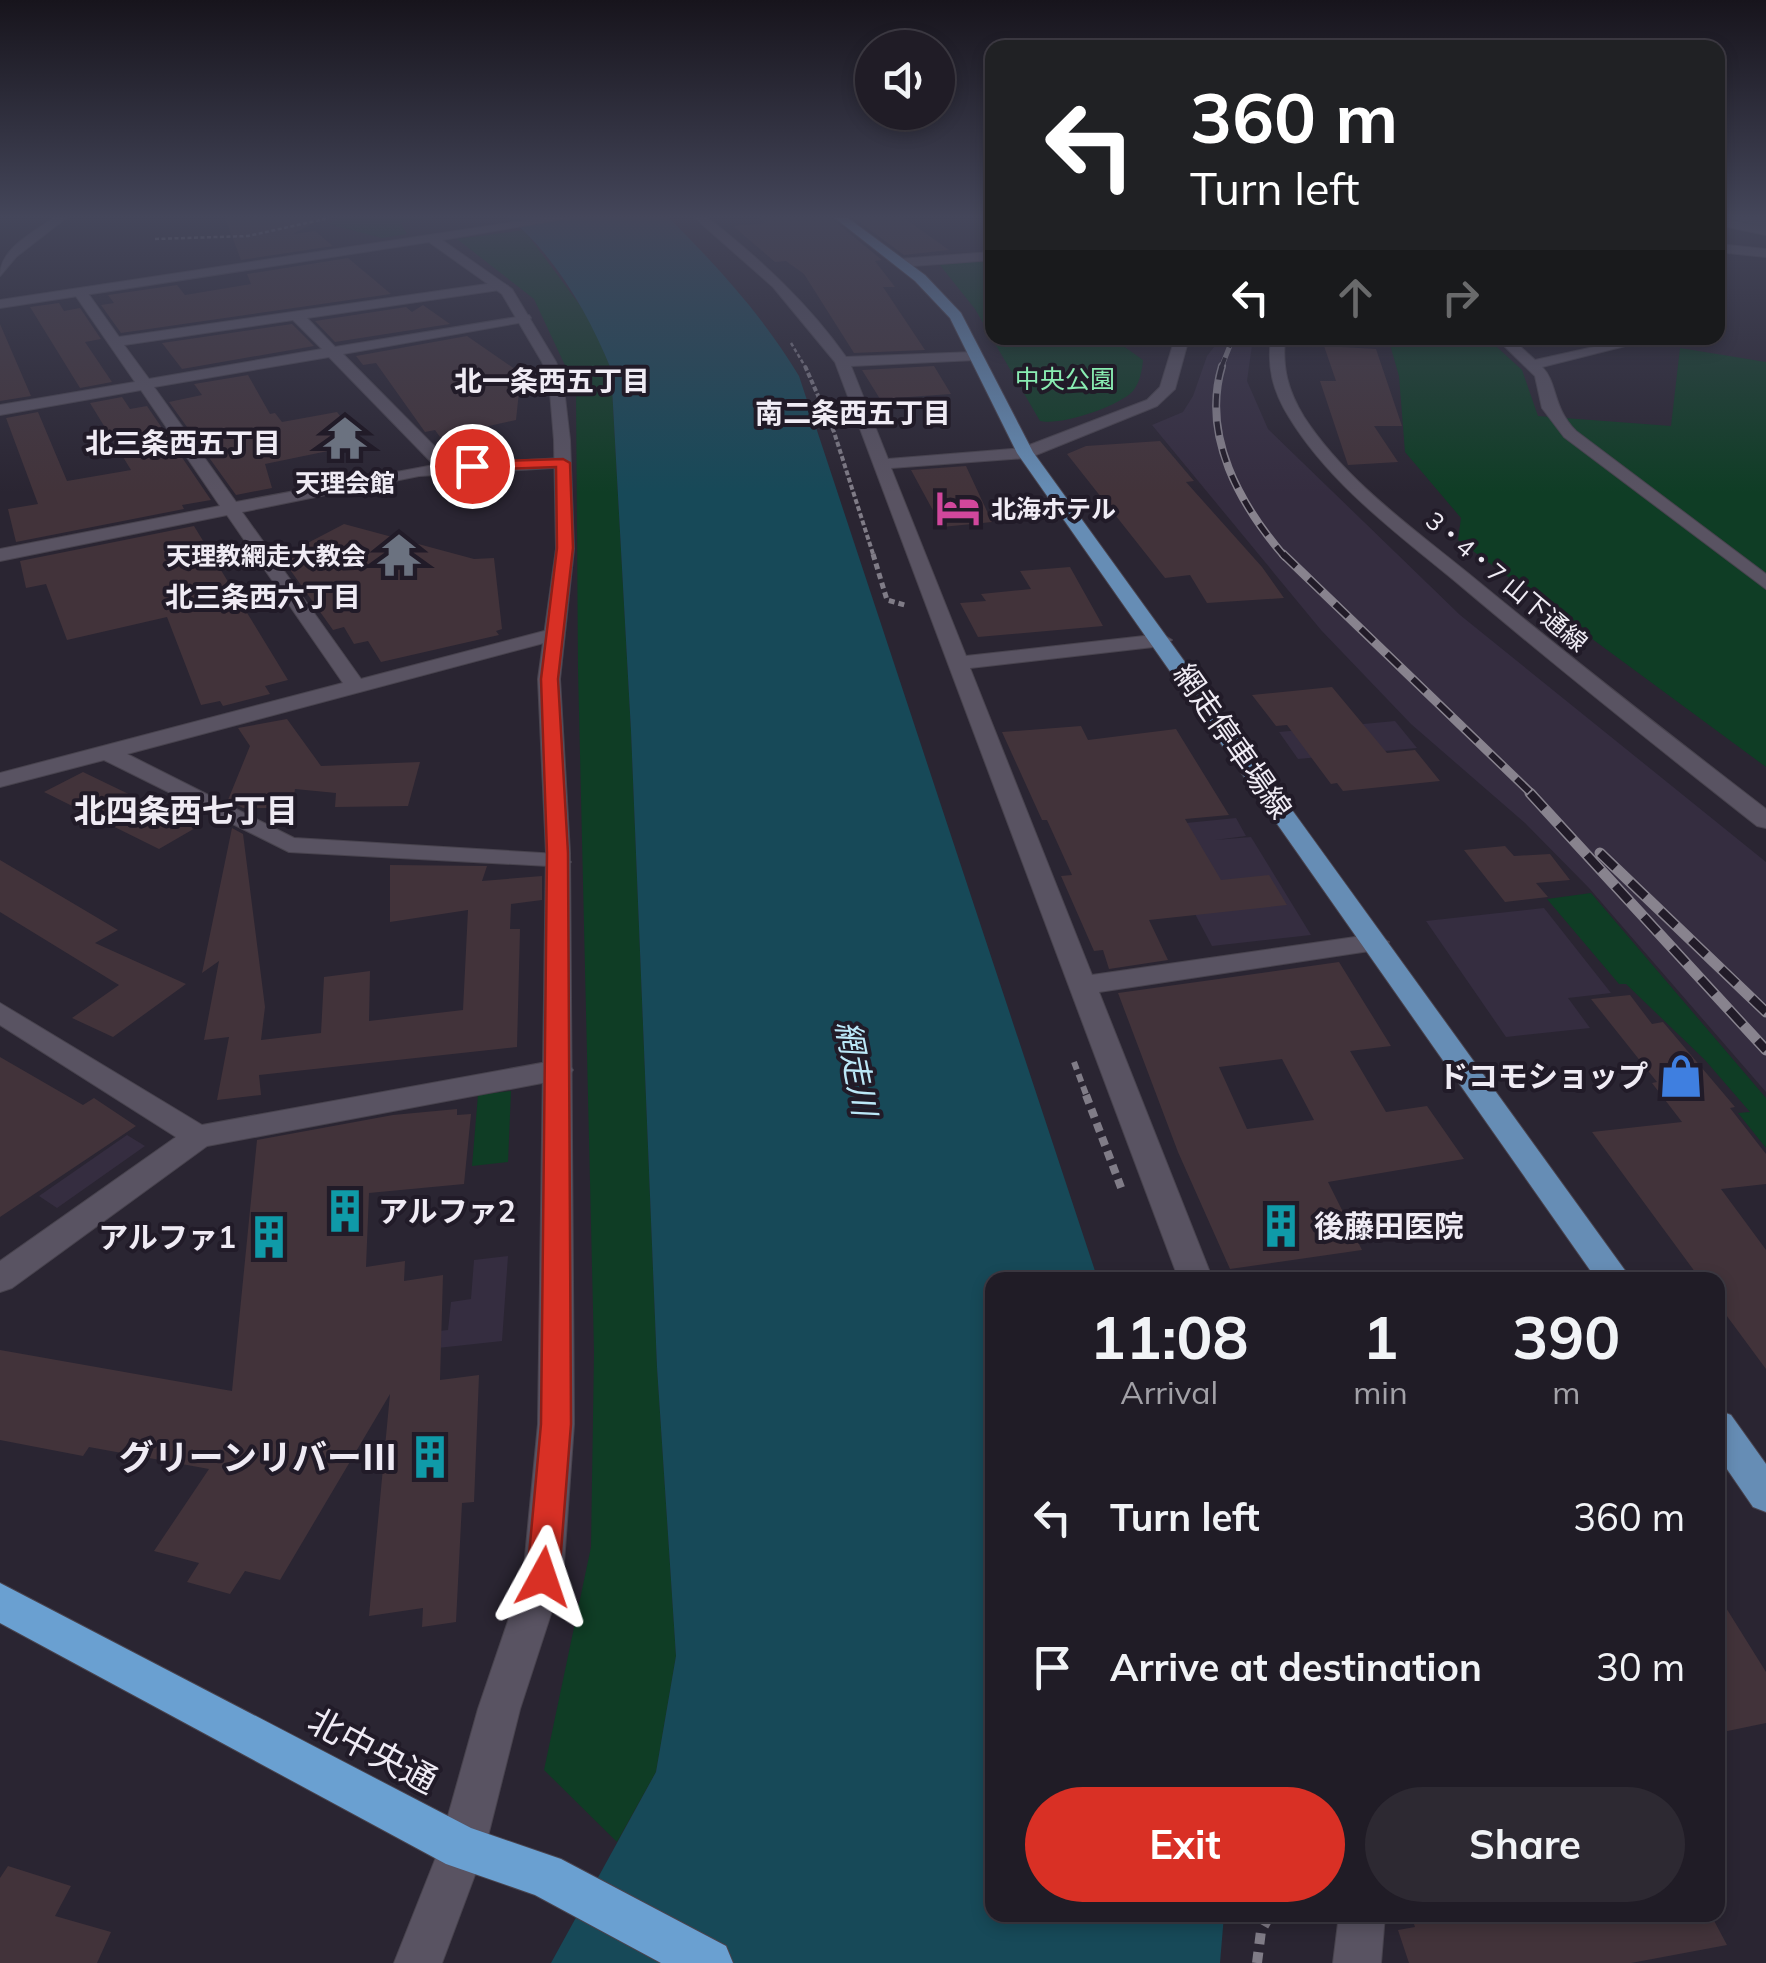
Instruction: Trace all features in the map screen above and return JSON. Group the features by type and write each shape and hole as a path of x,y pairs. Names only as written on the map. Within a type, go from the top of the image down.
{"highway":[{"name":"北中央通","path":"0,1602 462,1848 545,1875 709,1963"}],"main road":[{"name":"網走停車場線","path":"949,310 1025,453 1162,640 1608,1272"},
{"path":"1725,1436 1766,1494"}],"street":[{"path":"92,310 355,686"},
{"path":"115,342 327,310"},
{"path":"418,1963 462,1848 500,1709 543,1577 556,1424 558,862 550,728 552,635 565,548 563,463 556,380 518,310"},
{"path":"804,310 842,362 884,464 1193,1272"},
{"path":"295,314 446,468"},
{"path":"0,410 524,318"},
{"path":"884,464 1025,453 1152,402 1167,389 1180,345"},
{"name":"3・4・7 山下通線","path":"1277,345 1280,387 1297,417 1333,461 1426,548 1766,821"},
{"path":"1511,345 1542,375 1545,402 1570,434 1766,583"},
{"path":"1533,365 1620,345"},
{"path":"842,362 975,356"},
{"path":"0,556 446,468 563,463"},
{"path":"0,780 552,635"},
{"path":"959,662 1162,640"},
{"path":"106,752 289,845 558,862"},
{"path":"1084,985 1376,942"},
{"path":"0,1012 198,1137"},
{"path":"0,1279 198,1137 558,1070"},
{"path":"1357,1963 1361,1922"}],"path":[{"path":"788,337 806,364 819,398 888,600 916,611"},
{"path":"1070,1052 1128,1207"},
{"path":"1258,1963 1261,1931 1266,1922"}],"shaded area":[{"path":"1216,345 1252,345 1247,381 1268,429 1460,615 1766,862 1766,1092 1589,888 1525,823 1411,724 1321,630 1152,425 1183,412"},
{"path":"1395,721 1417,748 1298,759 1279,732"},
{"path":"1236,818 1246,836 1215,840 1251,837 1311,935 1212,946 1159,846 1156,826"},
{"path":"1544,908 1611,993 1568,998 1590,1028 1506,1037 1426,921"},
{"path":"127,1135 145,1146 57,1208 39,1196"},
{"path":"508,1256 502,1341 428,1349 430,1332 448,1330 451,1302 471,1299 474,1260"}],"green space":[{"path":"539,310 583,310 611,369 631,731 657,1367 676,1656 656,1772 617,1842 544,1770 591,1547 594,1352 578,669 576,389"},
{"name":"中央公園","path":"975,310 985,310 985,326"},
{"name":"中央公園","path":"996,345 1122,345 1143,360 1137,384 1126,397 1088,414 1061,421 1040,421"},
{"path":"1390,345 1495,345 1522,370 1538,416 1671,426 1680,348 1766,362 1766,767 1458,540 1461,518 1405,452 1399,376"},
{"path":"1591,893 1766,1098 1766,1148 1738,1113 1750,1112 1705,1060 1626,984 1619,984 1547,899"},
{"path":"511,1091 508,1162 472,1166 478,1095"}],"water":[{"name":"網走川","path":"582,310 752,310 799,376 1095,1272 985,1272 985,1922 1223,1922 1220,1963 551,1963 656,1772 676,1656 657,1367 631,731 611,369"}],"building":[{"path":"32,310 81,310 101,339 85,342 112,382 80,388"},
{"path":"104,310 283,310 121,333"},
{"path":"389,310 430,310 450,324 335,342 315,321"},
{"path":"827,310 898,310 925,350 854,353"},
{"path":"0,324 31,396 0,401"},
{"path":"292,324 314,346 182,369 162,343"},
{"path":"467,336 522,374 512,376 522,383 511,385 519,392 516,420 440,437 435,430 425,432 376,363 363,365 356,356"},
{"path":"1324,346 1376,349 1402,426 1374,426 1398,462 1348,465 1320,381 1336,381"},
{"path":"934,366 951,394 880,399 862,370"},
{"path":"248,375 270,414 275,413 282,422 337,412 362,444 265,464 272,488 236,495 169,402 202,395 194,384"},
{"path":"122,397 130,409 147,406 211,500 182,505 184,509 16,542 8,509 38,504 6,418 38,412 67,481 131,470 90,403"},
{"path":"1160,441 1194,481 1186,482 1262,567 1284,598 1207,603 1190,575 1165,578 1067,454 1086,446"},
{"name":"北海ホテル","path":"966,466 992,522 942,527 911,470"},
{"path":"344,524 474,559 494,558 502,629 496,631 499,635 381,662 368,641 354,644 344,627 333,630 281,557"},
{"path":"194,526 288,680 265,686 270,694 223,706 220,701 201,705 167,617 67,640 46,584 26,588 20,561"},
{"path":"1070,567 1103,626 978,637 960,603 986,601 981,594 1031,589 1020,571"},
{"path":"1332,687 1387,753 1415,750 1440,781 1343,791 1337,783 1331,784 1287,725 1276,726 1252,695"},
{"path":"287,719 321,766 420,762 408,806 335,807 336,793 295,789 292,808 243,808 228,800 250,746 238,728"},
{"path":"1081,726 1088,740 1176,729 1229,815 1185,819 1221,880 1269,875 1287,905 1149,920 1168,960 1109,969 1103,950 1094,951 1061,876 1072,875 1002,732"},
{"path":"83,772 197,827 159,849 44,792"},
{"path":"232,828 243,834 265,1007 261,1040 321,1033 324,977 370,971 369,1021 463,1010 468,910 390,922 390,865 487,866 482,881 542,876 542,900 511,904 510,929 520,929 517,1047 259,1075 261,1095 217,1100 229,1037 204,1040 219,961 202,973"},
{"path":"1505,846 1514,856 1550,854 1570,880 1536,883 1548,897 1505,902 1464,850"},
{"path":"0,860 118,930 95,943 186,984 113,1037 72,1018 119,985 0,912"},
{"path":"1339,962 1391,1046 1350,1051 1386,1112 1427,1106 1464,1159 1328,1182 1362,1250 1230,1269 1178,1152 1118,993","holes":["1282,1059 1314,1120 1247,1129 1219,1067"]},
{"path":"1630,995 1652,1024 1663,1022 1735,1107 1730,1108 1766,1154 1766,1184 1721,1189 1766,1250 1766,1369 1725,1313 1725,1272 1695,1272 1592,1132 1682,1122 1652,1083 1657,1082 1591,999"},
{"path":"0,1057 83,1105 94,1098 136,1126 0,1217"},
{"path":"457,1109 457,1115 471,1114 464,1184 369,1193 366,1267 405,1261 404,1281 443,1275 440,1380 479,1375 474,1502 462,1503 456,1622 422,1627 423,1608 369,1616 390,1394 280,1580 245,1571 230,1594 187,1582 199,1563 154,1551 209,1469 89,1447 83,1456 0,1440 0,1350 232,1391 257,1140 393,1115"},
{"path":"1725,1606 1766,1672 1766,1723 1725,1732"},
{"path":"8,1866 71,1886 55,1916 111,1932 97,1963 0,1963 0,1878"},
{"path":"1413,1922 1715,1922 1727,1945 1631,1963 1409,1963 1398,1930 1415,1927"}],"railway":[{"path":"1221,368 1230,345"},
{"path":"1222,366 1217,418 1229,468 1253,515 1285,557"},
{"path":"1283,554 1533,795"},
{"path":"1530,793 1766,1050"},
{"path":"1600,853 1766,1012"}],"place":[{"name":"天理会館","path":"345,438"},
{"name":"北海ホテル","path":"958,508"},
{"name":"天理教網走大教会","path":"399,555"},
{"name":"ドコモショップ","path":"1681,1076"},
{"name":"アルファ2","path":"345,1211"},
{"name":"後藤田医院","path":"1281,1226"},
{"name":"アルファ1","path":"269,1237"},
{"name":"グリーンリバーⅢ","path":"430,1457"}],"district":[{"name":"北一条西五丁目","path":"552,380"},
{"name":"南二条西五丁目","path":"853,412"},
{"name":"北三条西五丁目","path":"183,442"},
{"name":"北三条西六丁目","path":"263,596"},
{"name":"北四条西七丁目","path":"186,810"}],"route":[{"path":"472,466 563,463 565,548 552,635 550,679 558,853 556,1424 543,1577"}]}
